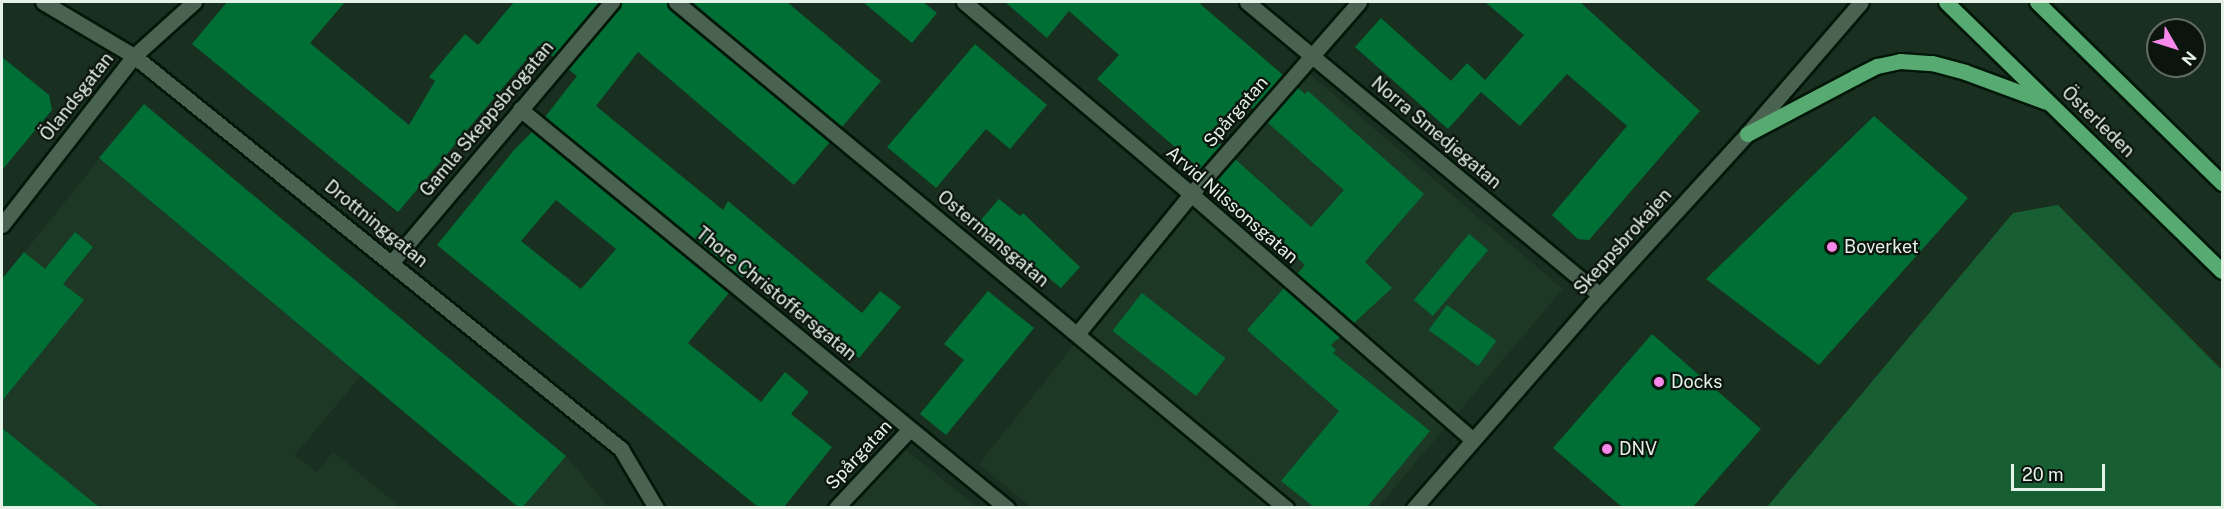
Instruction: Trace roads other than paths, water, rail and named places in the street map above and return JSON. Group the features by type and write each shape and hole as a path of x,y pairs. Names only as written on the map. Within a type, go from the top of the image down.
{"main road":[{"name":"Österleden","path":"1946,2 2223,272"},
{"path":"2037,2 2223,183"},
{"path":"1748,134 1877,66 1900,62 1932,63 1954,69 2052,104"}],"street":[{"name":"Drottninggatan","path":"43,2 134,56 621,449 656,507"},
{"name":"Ölandsgatan","path":"2,225 134,56 194,2"},
{"name":"Gamla Skeppsbrogatan","path":"392,262 612,2"},
{"name":"Ostermansgatan","path":"676,2 1286,507"},
{"name":"Arvid Nilssonsgatan","path":"964,2 1191,194 1473,440"},
{"name":"Norra Smedjegatan","path":"1246,2 1600,295"},
{"name":"Spårgatan","path":"1077,334 1191,194 1359,2"},
{"name":"Skeppsbrokajen","path":"1414,507 1600,295 1748,134 1861,2"},
{"name":"Thore Christoffersgatan","path":"520,109 1007,507"},
{"name":"Spårgatan","path":"836,507 910,429"}],"place":[{"name":"Boverket","path":"1832,247"},
{"name":"Docks","path":"1659,382"},
{"name":"DNV","path":"1607,449"}]}
